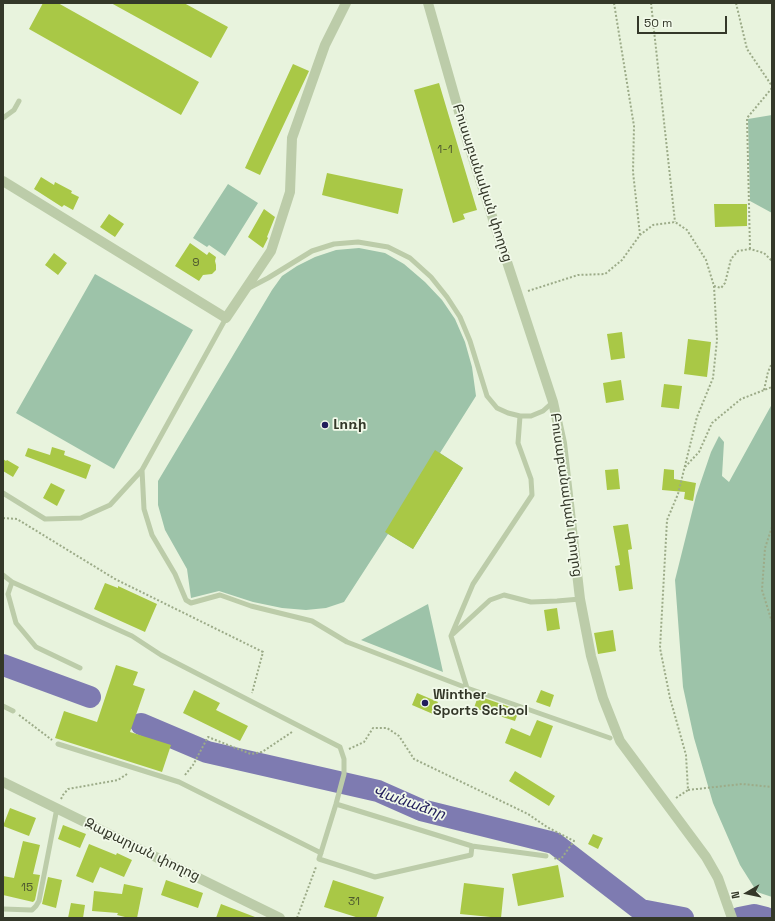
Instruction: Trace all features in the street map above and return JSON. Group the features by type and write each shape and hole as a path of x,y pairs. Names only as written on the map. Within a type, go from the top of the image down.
{"street":[{"path":"3,181 226,318 271,251 290,192 292,138 325,45 346,3"},
{"name":"Բուսաբանական փողոց","path":"428,3 467,140 553,402 562,443 580,599 593,663 603,698 620,741 706,857 718,878 732,918"},
{"name":"Զաքարյան փողոց","path":"3,782 280,918"}],"lane":[{"path":"3,118 14,110 19,102"},
{"path":"245,290 312,251 334,244 358,242 388,247 410,258 431,277 460,317 470,341 487,396 497,408 520,416 531,416 543,411 553,402"},
{"path":"3,493 45,519 81,518 110,505 142,470 226,318"},
{"path":"466,688 451,636 473,584 532,495 531,479 518,443 520,416"},
{"path":"142,470 144,509 152,536 175,574 186,600 191,603 220,596 251,606 312,621 347,642 466,688 610,738"},
{"path":"3,575 12,582 132,636 160,655 340,746 344,759 344,774 319,860 375,878 471,855 472,846"},
{"path":"12,582 8,594 16,623 36,647 80,668"},
{"path":"451,636 490,600 504,595 531,602 557,602 580,599"},
{"path":"3,706 13,711"},
{"path":"58,744 179,782 321,853"},
{"path":"336,804 472,846 546,856"},
{"path":"3,909 32,910 39,901 57,808"}],"path":[{"path":"614,3 634,126 633,172 640,235"},
{"path":"651,3 675,222"},
{"path":"736,3 748,49 772,87 747,118 750,249"},
{"path":"517,295 578,275 605,274 622,260 640,235 653,225 675,222 687,230 706,260 714,286 717,340 713,378 697,417 678,494 667,520 660,648 670,698 686,755 688,790"},
{"path":"714,286 721,288 725,283 731,259 738,251 750,249 764,253 772,261"},
{"path":"764,390 768,372 772,363"},
{"path":"684,468 699,452 712,423 741,399 772,387"},
{"path":"3,518 17,519 115,579 263,652"},
{"path":"772,527 765,548 762,590 772,622"},
{"path":"250,700 264,648"},
{"path":"13,711 58,744"},
{"path":"179,782 195,762 208,737 251,754 262,752 300,726"},
{"path":"342,753 364,742 373,728 387,728 399,736 414,759 528,814 547,827 574,841 562,858"},
{"path":"57,808 63,795 68,789 118,780 134,768"},
{"path":"670,810 676,798 688,790 742,784 772,788"},
{"path":"297,918 319,860"}],"green space":[{"path":"772,115 772,213 750,201 748,119"},
{"path":"228,184 258,203 225,256 209,245 207,247 193,238"},
{"name":"Լոռի","path":"359,248 385,253 404,264 425,282 442,300 455,319 465,342 472,367 476,396 440,453 463,468 413,549 388,534 344,602 326,608 306,610 282,608 253,602 219,591 191,598 187,569 165,530 158,505 158,481 272,290 282,276 315,257 336,250"},
{"path":"95,274 193,330 114,469 16,413"},
{"path":"772,404 772,897 757,892 740,865 713,803 694,738 683,687 675,580 696,496 711,452 719,436 724,442 722,476 729,482"},
{"path":"428,604 443,672 361,640"}],"building":[{"path":"43,3 58,3 199,82 181,115 29,29"},
{"path":"111,3 184,3 228,27 211,58"},
{"path":"293,64 309,71 260,175 245,168"},
{"path":"439,83 477,210 463,214 465,219 453,223 414,90"},
{"path":"327,173 403,189 398,214 322,195"},
{"path":"41,177 54,185 55,182 72,191 71,193 79,197 73,210 64,205 62,207 34,189"},
{"path":"714,204 747,204 747,226 715,227"},
{"path":"264,209 275,217 263,248 248,237"},
{"path":"109,214 124,224 115,237 100,227"},
{"path":"190,243 207,255 209,252 216,257 216,270 212,274 203,275 199,281 175,266"},
{"path":"54,253 67,263 58,275 45,265"},
{"path":"622,332 625,358 611,360 607,334"},
{"path":"688,339 711,342 707,377 684,374"},
{"path":"621,380 624,400 606,403 603,383"},
{"path":"664,384 682,386 679,409 661,407"},
{"path":"52,447 65,451 64,455 91,465 86,479 25,456 28,448 50,455"},
{"path":"435,450 463,468 413,549 385,532"},
{"path":"3,459 19,467 13,477 3,471"},
{"path":"618,469 620,489 607,490 605,470"},
{"path":"664,469 674,470 674,479 696,483 693,501 684,499 685,492 662,490"},
{"path":"51,483 65,490 57,506 43,498"},
{"path":"628,524 632,549 628,550 633,589 619,591 615,566 620,565 613,526"},
{"path":"105,583 118,588 118,586 157,604 145,632 94,609"},
{"path":"557,608 560,629 547,631 544,610"},
{"path":"613,630 616,651 598,654 594,633"},
{"path":"116,665 138,672 133,685 145,689 130,732 171,745 162,772 55,738 64,711 97,722"},
{"path":"194,690 220,703 216,710 248,726 240,741 183,713"},
{"path":"541,690 554,695 550,707 536,702"},
{"name":"Winther Sports School","path":"417,693 438,702 433,714 412,705"},
{"path":"478,696 519,710 515,721 474,708"},
{"path":"537,720 553,726 541,758 505,743 511,728 530,736"},
{"path":"515,771 555,796 549,806 509,781"},
{"path":"10,808 36,818 29,836 3,826"},
{"path":"63,825 86,834 80,848 58,839"},
{"path":"593,834 603,838 598,849 588,844"},
{"path":"23,841 40,845 33,874 40,875 35,900 33,902 3,895 3,876 14,878"},
{"path":"89,844 116,855 117,853 132,860 124,877 100,867 93,883 76,876"},
{"path":"558,865 564,897 518,906 512,874"},
{"path":"48,877 62,880 56,908 42,904"},
{"path":"166,880 203,893 198,908 161,895"},
{"path":"333,880 384,897 376,918 359,918 324,907"},
{"path":"464,883 504,888 501,918 460,914"},
{"path":"124,884 143,888 137,918 117,915 118,913 92,911 94,891 122,894"},
{"path":"71,903 85,905 83,918 68,918"},
{"path":"221,904 255,917 255,918 216,918"}],"waterway":[{"name":"Վանաձոր","path":"3,665 90,697"},
{"name":"Վանաձոր","path":"141,724 207,752 378,791 421,810 554,843 641,910 683,918"},
{"name":"Վանաձոր","path":"739,918 754,915 766,918"}],"place":[{"name":"Լոռի","path":"325,425"},
{"name":"Winther Sports School","path":"425,703"}]}
